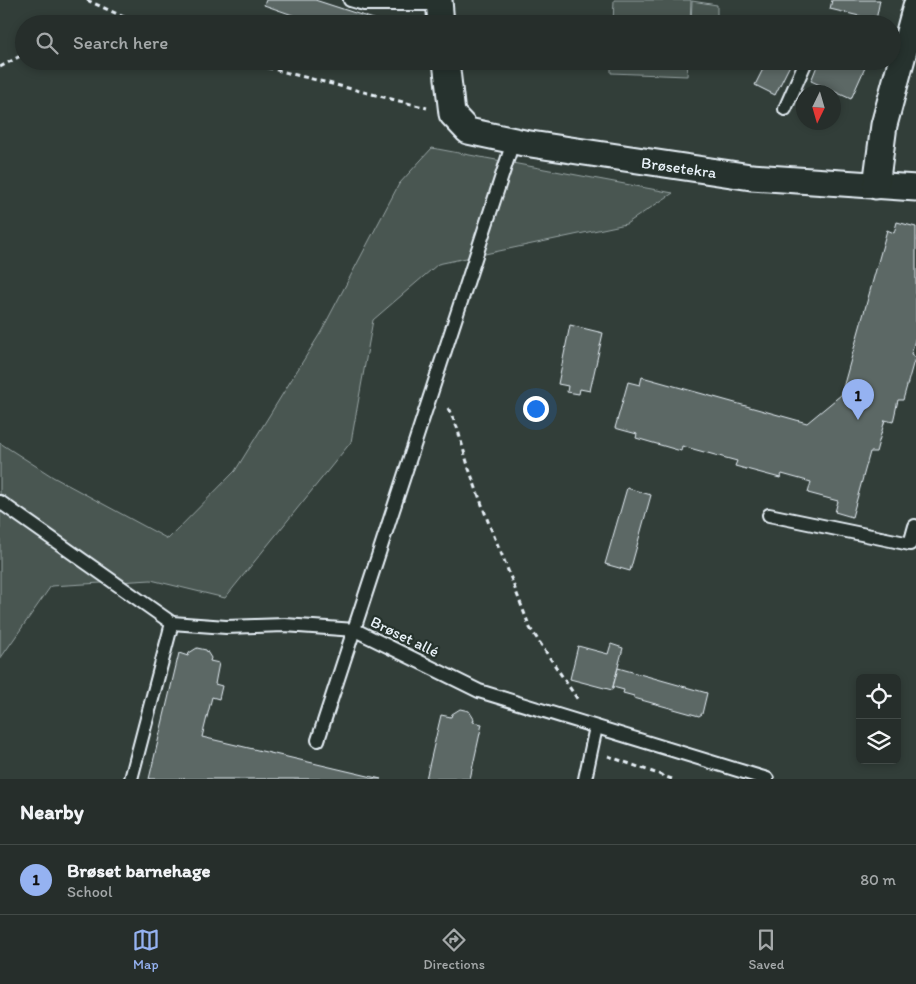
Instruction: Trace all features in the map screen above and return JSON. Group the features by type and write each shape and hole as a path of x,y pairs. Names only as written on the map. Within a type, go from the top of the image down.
{"street":[{"path":"901,44 916,6"},
{"path":"447,70 452,114"},
{"path":"876,186 884,125 895,70"},
{"name":"Brøsetekra","path":"452,114 468,131 513,142 752,177 916,188"}],"lane":[{"path":"350,0 364,4 387,2 439,9"},
{"path":"784,108 802,70"},
{"path":"318,740 513,142"},
{"path":"0,502 172,623 131,779"},
{"path":"769,515 910,544 915,526"},
{"name":"Brøset allé","path":"172,623 226,627 285,625 355,630 479,691 767,779"},
{"path":"585,779 596,727"}],"path":[{"path":"87,0 119,15"},
{"path":"0,67 15,59"},
{"path":"277,70 452,114"},
{"path":"435,383 457,427 488,524 530,628 596,727"},
{"path":"591,750 672,779"}],"shaded area":[{"path":"614,0 691,0 690,15 613,15"},
{"path":"692,1 717,5 717,15 691,15"},
{"path":"611,70 687,70 687,76 611,73"},
{"path":"432,148 673,193 626,224 438,264 373,320 351,442 225,598 151,580 51,586 0,659 0,443 53,477 168,539 235,471 321,332 399,184"}],"building":[{"path":"266,0 315,0 361,15 292,15 264,5"},
{"path":"832,0 880,0 877,15 855,15 830,9"},
{"path":"762,70 788,70 775,95 755,85"},
{"path":"815,70 864,70 851,99 841,94 841,85 820,85 811,81"},
{"path":"897,222 916,227 916,336 911,354 915,357 903,400 898,400 893,422 885,420 876,452 870,452 852,517 835,512 838,501 808,493 811,482 782,474 780,478 735,466 737,461 682,446 681,451 636,438 637,434 615,428 628,382 640,385 642,377 807,423 841,395 887,230 894,233"},
{"path":"570,325 603,333 590,391 580,389 579,394 567,392 568,386 558,384"},
{"path":"627,488 651,495 630,571 605,564"},
{"path":"611,644 623,648 612,690 570,679 578,646 608,654"},
{"path":"197,648 206,650 211,658 210,661 219,663 215,684 222,686 219,699 212,697 202,737 381,779 149,779 179,653 188,656 189,653"},
{"path":"618,668 707,693 702,714 699,716 634,698 634,696 623,693 624,690 613,687"},
{"path":"460,709 469,711 474,719 473,722 482,724 470,779 426,779 441,715 451,717 452,714"}],"place":[{"name":"Brøset barnehage","path":"858,420"}]}
